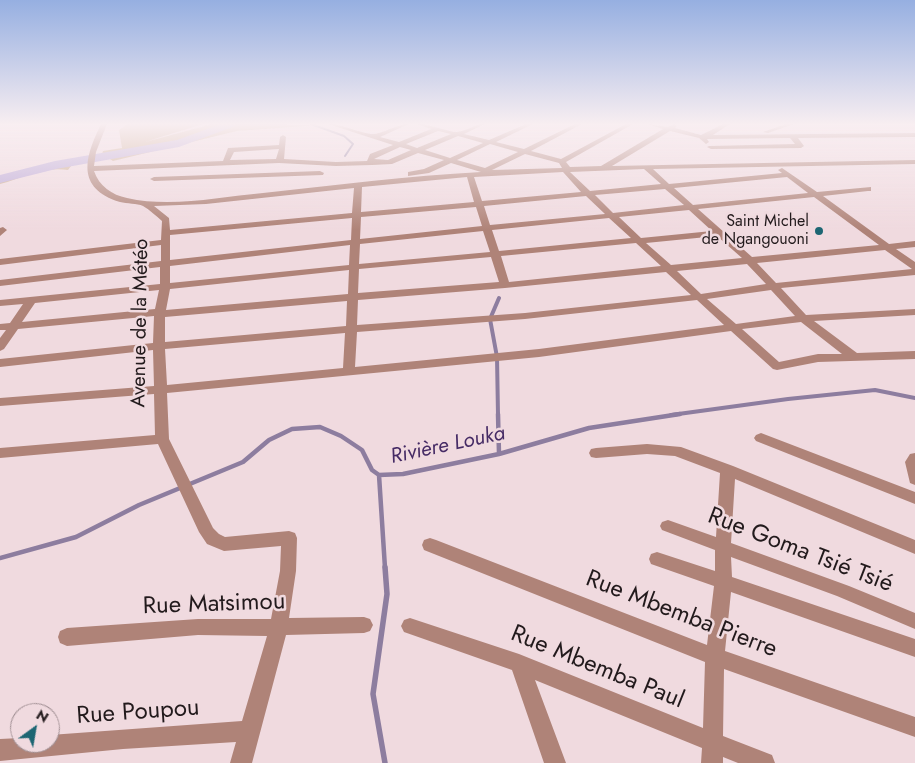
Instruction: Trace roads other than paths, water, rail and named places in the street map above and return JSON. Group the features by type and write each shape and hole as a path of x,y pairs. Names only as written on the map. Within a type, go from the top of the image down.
{"street":[{"path":"396,160 372,163 279,161 194,164 90,162 93,181 106,193 115,198 144,203 195,202 251,196 253,200 270,196 470,178 564,165 603,168 646,167 695,160"},
{"path":"407,181 406,176 451,160"},
{"path":"454,160 495,174"},
{"path":"487,170 508,160"},
{"path":"549,160 564,165"},
{"path":"564,165 573,160"},
{"path":"603,168 617,160"},
{"path":"747,160 774,163 915,162"},
{"path":"774,163 814,195 915,267"},
{"path":"188,179 194,164"},
{"path":"564,165 567,174 587,193 777,366 818,358 915,355"},
{"path":"646,167 749,260 803,318 853,356"},
{"path":"154,179 320,173"},
{"path":"270,175 270,196"},
{"path":"0,262 166,237 355,214 788,175"},
{"path":"357,189 407,181 470,178"},
{"path":"470,178 506,285"},
{"path":"349,371 357,189"},
{"path":"0,283 354,242 868,189"},
{"name":"Avenue de la Météo","path":"144,203 166,220 165,286 159,346 162,439 207,532 213,539 230,544 289,538 288,571 279,627 241,763"},
{"path":"0,303 354,267 719,234"},
{"path":"0,327 506,285 915,244"},
{"path":"0,363 159,346 525,316 699,297 774,286 915,272"},
{"path":"0,347 31,300"},
{"path":"0,402 160,389 539,353 803,318 915,312"},
{"path":"761,438 915,498"},
{"path":"0,453 162,439"},
{"path":"596,453 647,450 676,451 728,470 915,547"},
{"path":"915,458 912,462 915,479"},
{"path":"712,763 716,657 723,583 723,546 728,470"},
{"name":"Rue Goma Tsié Tsié","path":"668,526 843,591 915,621"},
{"name":"Rue Mbemba Pierre","path":"430,545 716,657 915,727"},
{"path":"657,559 915,648"},
{"name":"Rue Matsimou","path":"67,636 198,627 364,625"},
{"name":"Rue Mbemba Paul","path":"410,626 519,663 764,763"},
{"path":"519,663 555,763"},
{"name":"Rue Poupou","path":"0,750 122,739 250,731"}],"waterway":[{"path":"0,179 85,160"},
{"path":"498,415 497,357 490,319 499,298"},
{"name":"Rivière Louka","path":"671,415 788,399 875,390 915,398"},
{"path":"498,414 499,454"},
{"name":"Rivière Louka","path":"499,454 589,428 680,414"},
{"name":"Rivière Louka","path":"0,558 76,537 139,505 243,462 269,440 292,429 320,427 341,436 362,450 372,470 379,475"},
{"name":"Rivière Louka","path":"379,475 403,474 499,454"},
{"path":"379,475 385,568"},
{"path":"385,567 387,594 373,694 385,763"}],"place":[{"name":"Saint Michel de Ngangouoni","path":"819,231"}]}
